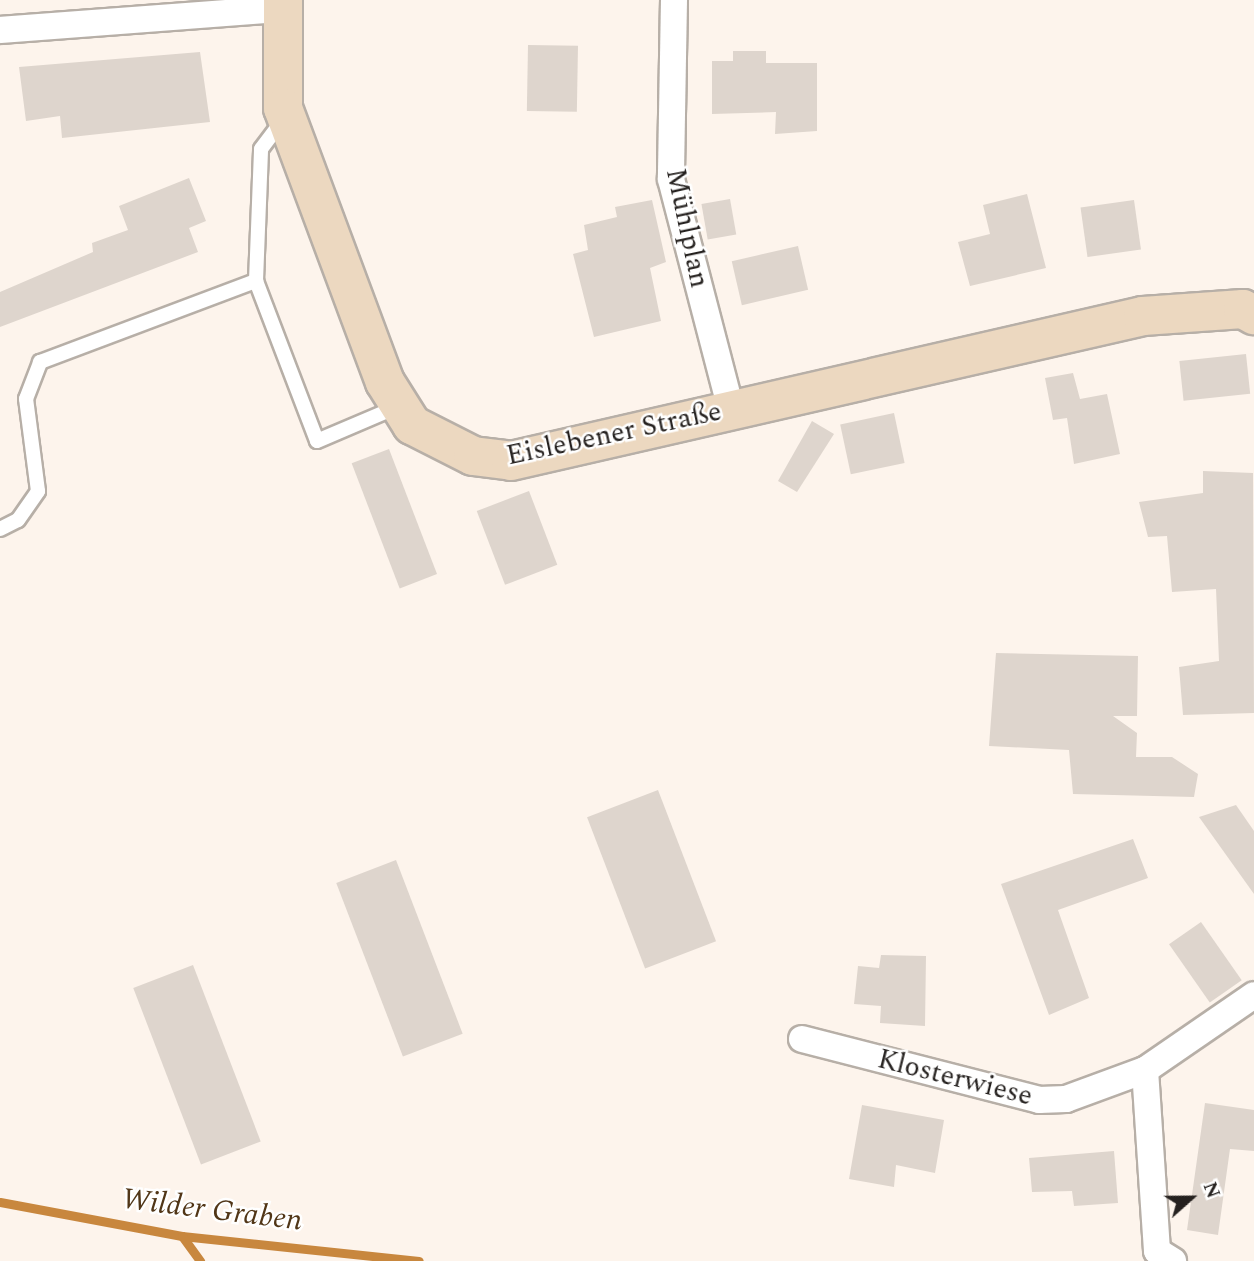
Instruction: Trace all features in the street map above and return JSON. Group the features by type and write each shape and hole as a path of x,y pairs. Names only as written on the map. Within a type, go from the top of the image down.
{"main road":[{"name":"Eislebener Straße","path":"283,4 286,117 385,382 412,425 441,444 511,461 1143,317 1243,309 1254,315"}],"street":[{"name":"Mühlplan","path":"674,0 671,179 731,410"},
{"name":"Eislebener Straße","path":"0,30 283,4"},
{"name":"Klosterwiese","path":"802,1039 1039,1100 1066,1099 1145,1070 1254,995"},
{"path":"1145,1070 1157,1251 1173,1261"}],"lane":[{"path":"286,117 261,149 256,281 317,441 400,406"},
{"path":"0,529 19,520 38,491 26,399 40,362 256,281"}],"building":[{"path":"528,45 578,46 577,112 527,111"},
{"path":"733,51 766,51 766,63 817,63 817,131 775,134 776,112 712,114 712,61 733,61"},
{"path":"200,52 210,122 62,138 60,116 26,121 19,67"},
{"path":"189,178 206,221 189,228 198,252 0,327 0,292 93,252 92,243 128,230 119,206"},
{"path":"1027,194 1046,268 970,286 958,242 990,234 983,205"},
{"path":"730,199 736,234 708,239 701,204"},
{"path":"652,200 666,262 650,268 661,321 594,337 573,254 588,250 584,225 617,217 615,207"},
{"path":"1134,200 1141,250 1087,257 1081,208"},
{"path":"798,246 808,290 742,305 732,261"},
{"path":"1246,354 1250,394 1184,401 1179,361"},
{"path":"1073,373 1080,399 1107,394 1120,454 1074,464 1067,418 1053,420 1045,378"},
{"path":"894,413 905,463 851,474 840,424"},
{"path":"812,421 834,434 797,492 778,481"},
{"path":"389,449 437,574 400,588 352,463"},
{"path":"1203,471 1253,473 1254,713 1183,715 1179,667 1219,661 1216,589 1172,592 1167,536 1148,537 1139,502 1203,493"},
{"path":"529,491 557,565 505,585 477,511"},
{"path":"996,653 1138,656 1137,716 1113,716 1137,733 1136,757 1172,757 1198,774 1194,797 1073,794 1069,750 989,746"},
{"path":"658,790 716,941 645,968 587,817"},
{"path":"1236,805 1254,831 1254,894 1199,817"},
{"path":"1133,839 1148,878 1058,910 1089,998 1049,1015 1001,884"},
{"path":"396,860 463,1034 403,1057 336,883"},
{"path":"1201,922 1242,980 1210,1003 1169,944"},
{"path":"881,955 926,956 925,1026 880,1023 881,1006 854,1004 858,966 879,968"},
{"path":"193,965 261,1141 201,1164 133,988"},
{"path":"1205,1103 1254,1110 1254,1151 1230,1149 1218,1235 1187,1230"},
{"path":"862,1105 944,1120 935,1173 896,1165 894,1187 849,1179"},
{"path":"1114,1151 1118,1203 1074,1206 1072,1191 1032,1192 1029,1158"}],"waterway":[{"name":"Wilder Graben","path":"0,1202 182,1236 419,1261"},
{"path":"182,1236 200,1261"}]}
